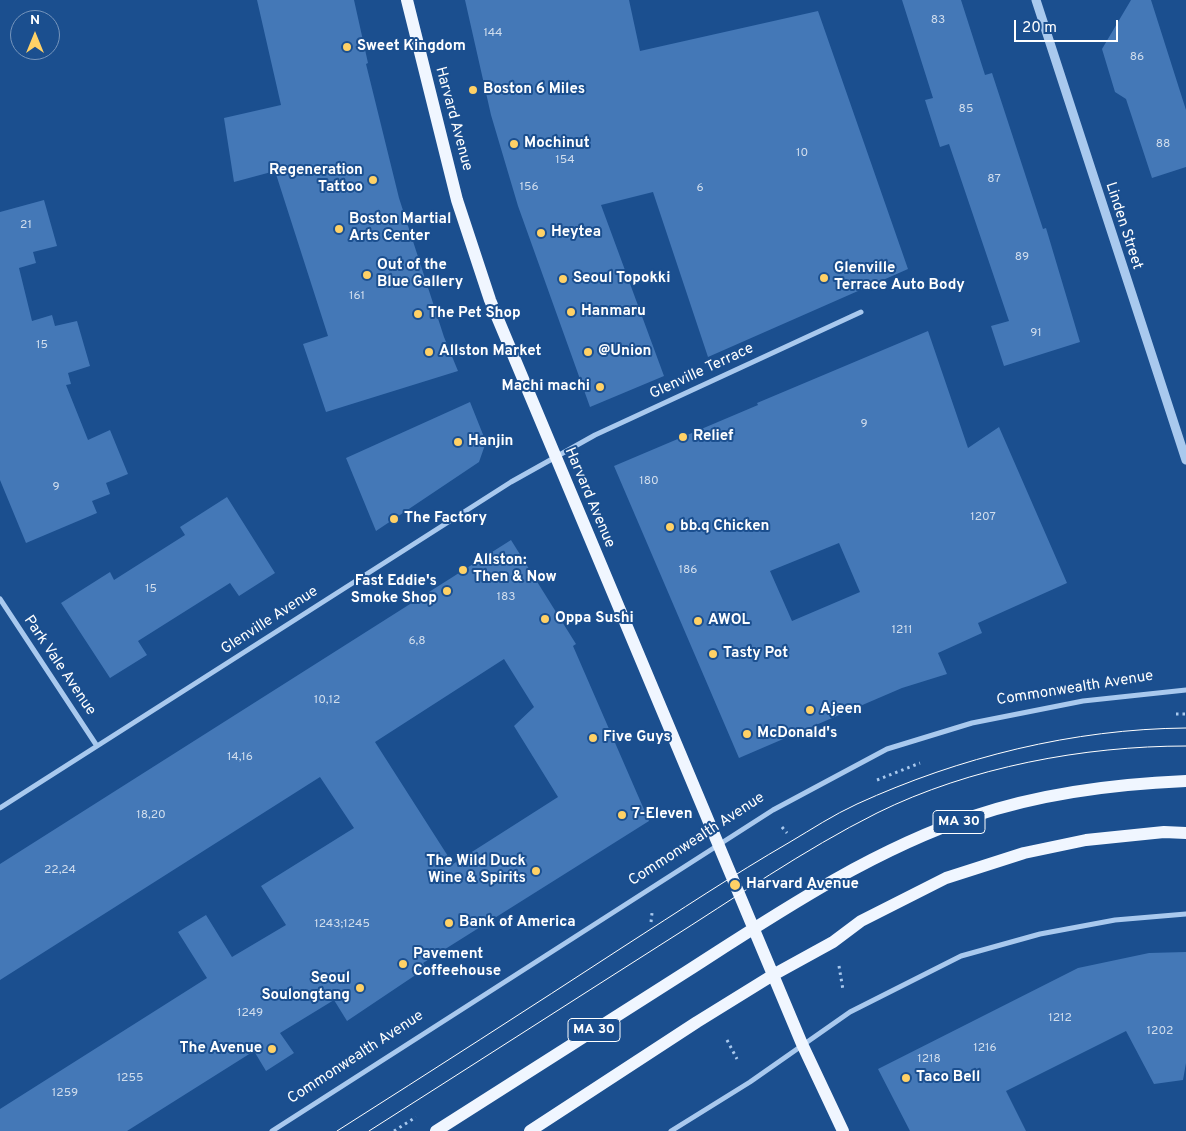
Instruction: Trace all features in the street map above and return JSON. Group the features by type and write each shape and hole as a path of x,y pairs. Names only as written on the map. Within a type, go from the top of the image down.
{"main road":[{"name":"Harvard Avenue","path":"407,0 457,200 490,300 773,976 802,1044 843,1131"},
{"name":"MA 30","path":"436,1131 753,928 895,848 974,816 1060,794 1106,787 1186,781"},
{"path":"530,1131 773,976 833,942 861,921 946,878 1024,854 1086,840 1164,832 1186,833"}],"street":[{"name":"Linden Street","path":"1036,0 1186,460"},
{"name":"Glenville Terrace","path":"555,457 595,435 861,312"},
{"name":"Glenville Avenue","path":"0,808 511,482 555,457"},
{"name":"Park Vale Avenue","path":"0,599 97,746"},
{"name":"Commonwealth Avenue","path":"272,1131 718,845 802,793 887,750 972,723 1083,702 1186,690"},
{"path":"671,1131 750,1082 850,1012 961,956 1040,934 1106,922 1186,914"}],"path":[{"path":"1174,714 1186,714"},
{"path":"874,782 923,762"},
{"path":"784,829 789,826"},
{"path":"839,964 843,990"},
{"path":"728,1040 737,1059"}],"building":[{"path":"257,0 354,0 368,63 366,64 399,198 444,337 458,371 326,412 303,344 328,336 275,171 234,182 224,118 281,105"},
{"path":"465,0 629,0 640,51 818,11 908,269 708,357 653,192 601,205 664,376 590,407 518,206 491,115"},
{"path":"902,0 961,0 985,75 992,73 1043,229 1046,228 1080,342 1004,366 991,326 1009,321 949,144 940,147 925,100 933,98"},
{"path":"1131,0 1151,0 1186,110 1186,167 1152,178 1126,99 1115,92 1102,49"},
{"path":"44,200 57,246 33,252 36,263 19,268 32,321 52,315 55,326 77,321 90,366 68,373 71,384 66,385 88,440 110,430 128,474 106,483 110,494 92,501 97,513 26,543 0,480 0,212"},
{"path":"928,331 968,448 999,427 1067,583 978,623 982,633 938,653 947,674 902,688 739,758 614,466 758,405 757,403","holes":["839,543 860,592 792,621 770,571"]},
{"path":"470,402 486,442 479,462 376,531 346,458"},
{"path":"227,497 275,573 239,596 230,583 138,641 147,655 110,678 61,603 110,572 114,580 185,535 180,527"},
{"path":"511,540 576,644 573,646 649,821 423,963 426,968 347,1021 334,1000 280,1033 294,1053 266,1071 254,1051 127,1131 0,1131 0,1109 207,978 178,932 206,915 232,957 286,925 261,886 354,828 320,777 0,980 0,864","holes":["504,659 534,707 514,726 558,797 453,864 375,742"]},
{"path":"1186,952 1186,1063 1183,1080 1154,1084 1126,1031 1006,1091 1026,1131 910,1131 878,1069 1078,968 1149,953"}],"tram line":[{"path":"337,1131 727,880 823,822 857,804 936,772 1018,749 1059,740 1101,734 1186,728"},
{"path":"369,1131 770,875 822,843 877,813 950,783 1028,762 1108,750 1186,746"}],"place":[{"name":"Sweet Kingdom","path":"347,47"},
{"name":"Boston 6 Miles","path":"473,90"},
{"name":"Mochinut","path":"514,144"},
{"name":"Regeneration Tattoo","path":"373,180"},
{"name":"Boston Martial Arts Center","path":"339,229"},
{"name":"Heytea","path":"541,233"},
{"name":"Out of the Blue Gallery","path":"367,275"},
{"name":"Glenville Terrace Auto Body","path":"824,278"},
{"name":"Seoul Topokki","path":"563,279"},
{"name":"Hanmaru","path":"571,312"},
{"name":"The Pet Shop","path":"418,314"},
{"name":"Allston Market","path":"429,352"},
{"name":"@Union","path":"588,352"},
{"name":"Machi machi","path":"600,387"},
{"name":"Relief","path":"683,437"},
{"name":"Hanjin","path":"458,442"},
{"name":"The Factory","path":"394,519"},
{"name":"bb.q Chicken","path":"670,527"},
{"name":"Allston: Then & Now","path":"463,570"},
{"name":"Fast Eddie's Smoke Shop","path":"447,591"},
{"name":"Oppa Sushi","path":"545,619"},
{"name":"AWOL","path":"698,621"},
{"name":"Tasty Pot","path":"713,654"},
{"name":"Ajeen","path":"810,710"},
{"name":"McDonald's","path":"747,734"},
{"name":"Five Guys","path":"593,738"},
{"name":"7-Eleven","path":"622,815"},
{"name":"The Wild Duck Wine & Spirits","path":"536,871"},
{"name":"Harvard Avenue","path":"735,885"},
{"name":"Bank of America","path":"449,923"},
{"name":"Pavement Coffeehouse","path":"403,964"},
{"name":"Seoul Soulongtang","path":"360,988"},
{"name":"The Avenue","path":"272,1049"},
{"name":"Taco Bell","path":"906,1078"}]}
